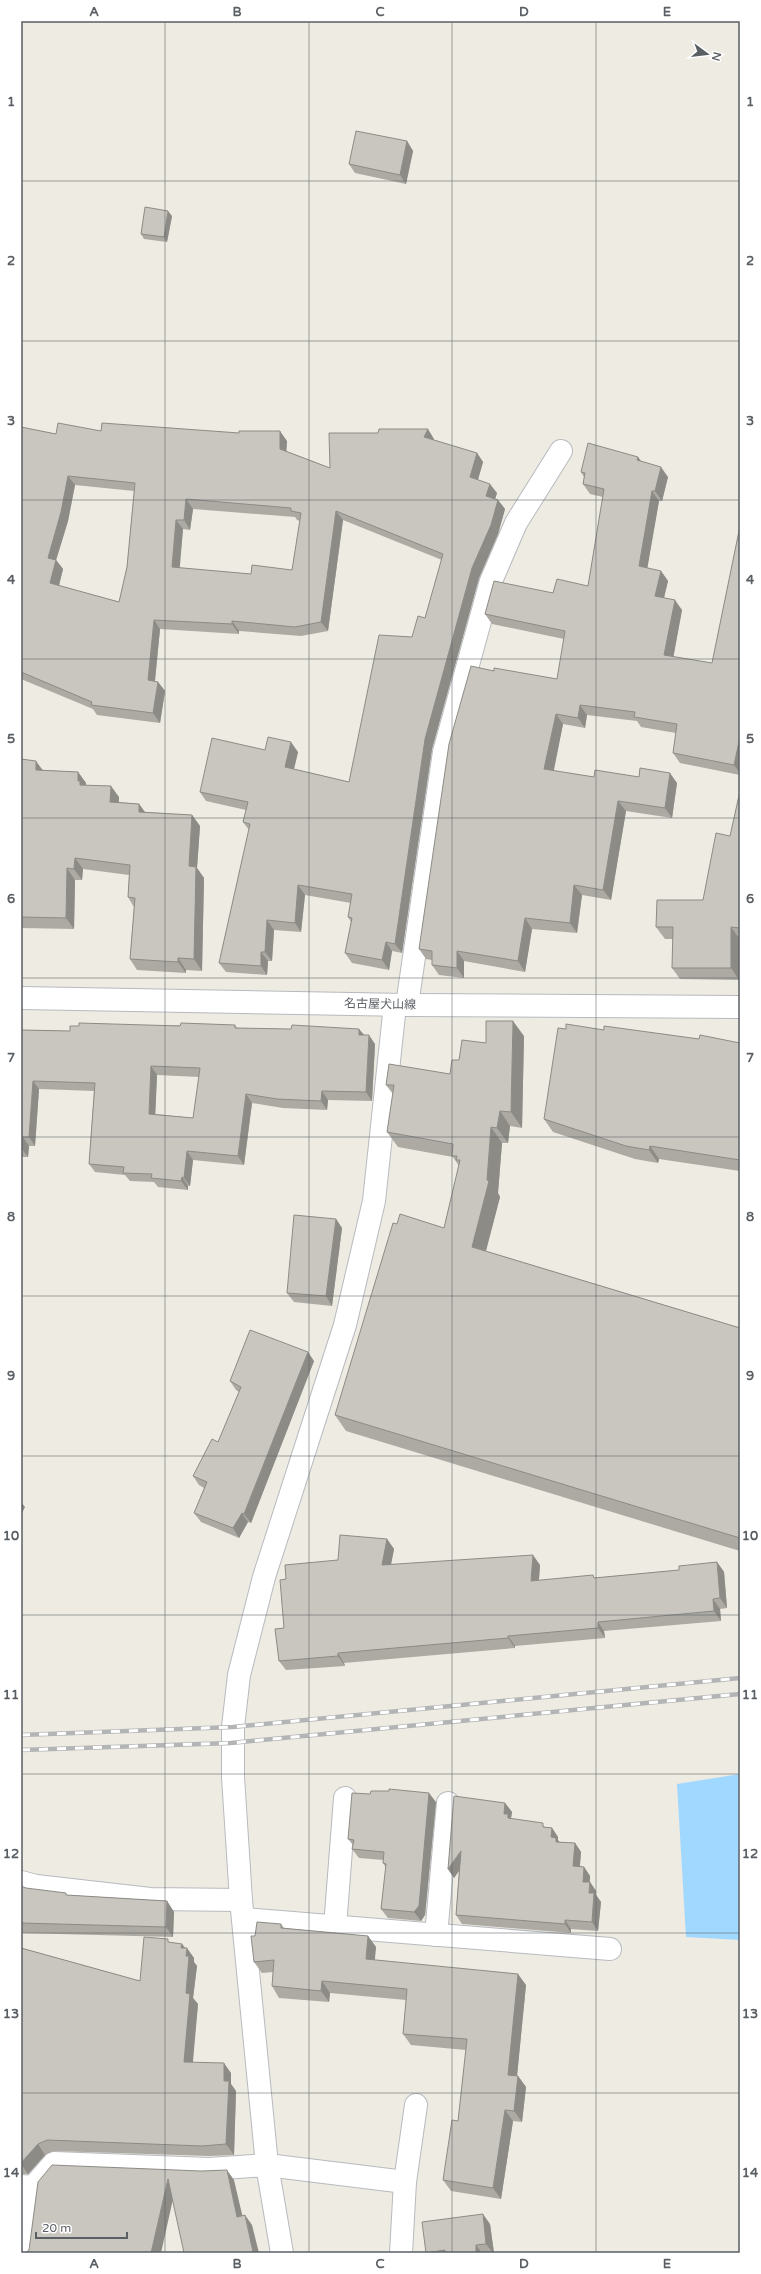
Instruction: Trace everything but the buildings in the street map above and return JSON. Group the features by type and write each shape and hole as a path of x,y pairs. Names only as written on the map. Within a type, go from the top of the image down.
{"street":[{"path":"282,2253 268,2165 242,1910 232,1743 239,1675 264,1577 345,1325 372,1209 401,1005 444,752 491,581 516,523 561,451"},
{"name":"名古屋犬山線","path":"21,998 401,1005 740,1007"},
{"path":"335,1927 345,1798"},
{"path":"436,1935 448,1803"},
{"path":"21,1882 242,1910 335,1927 610,1949"},
{"path":"400,2253 405,2182 416,2105"},
{"path":"26,2253 27,2187 54,2163 209,2169 268,2165 405,2182"}],"water":[{"path":"740,1774 740,1940 686,1937 677,1784"}],"railway":[{"path":"21,1735 233,1727 740,1678"},
{"path":"21,1750 231,1743 740,1694"}]}
